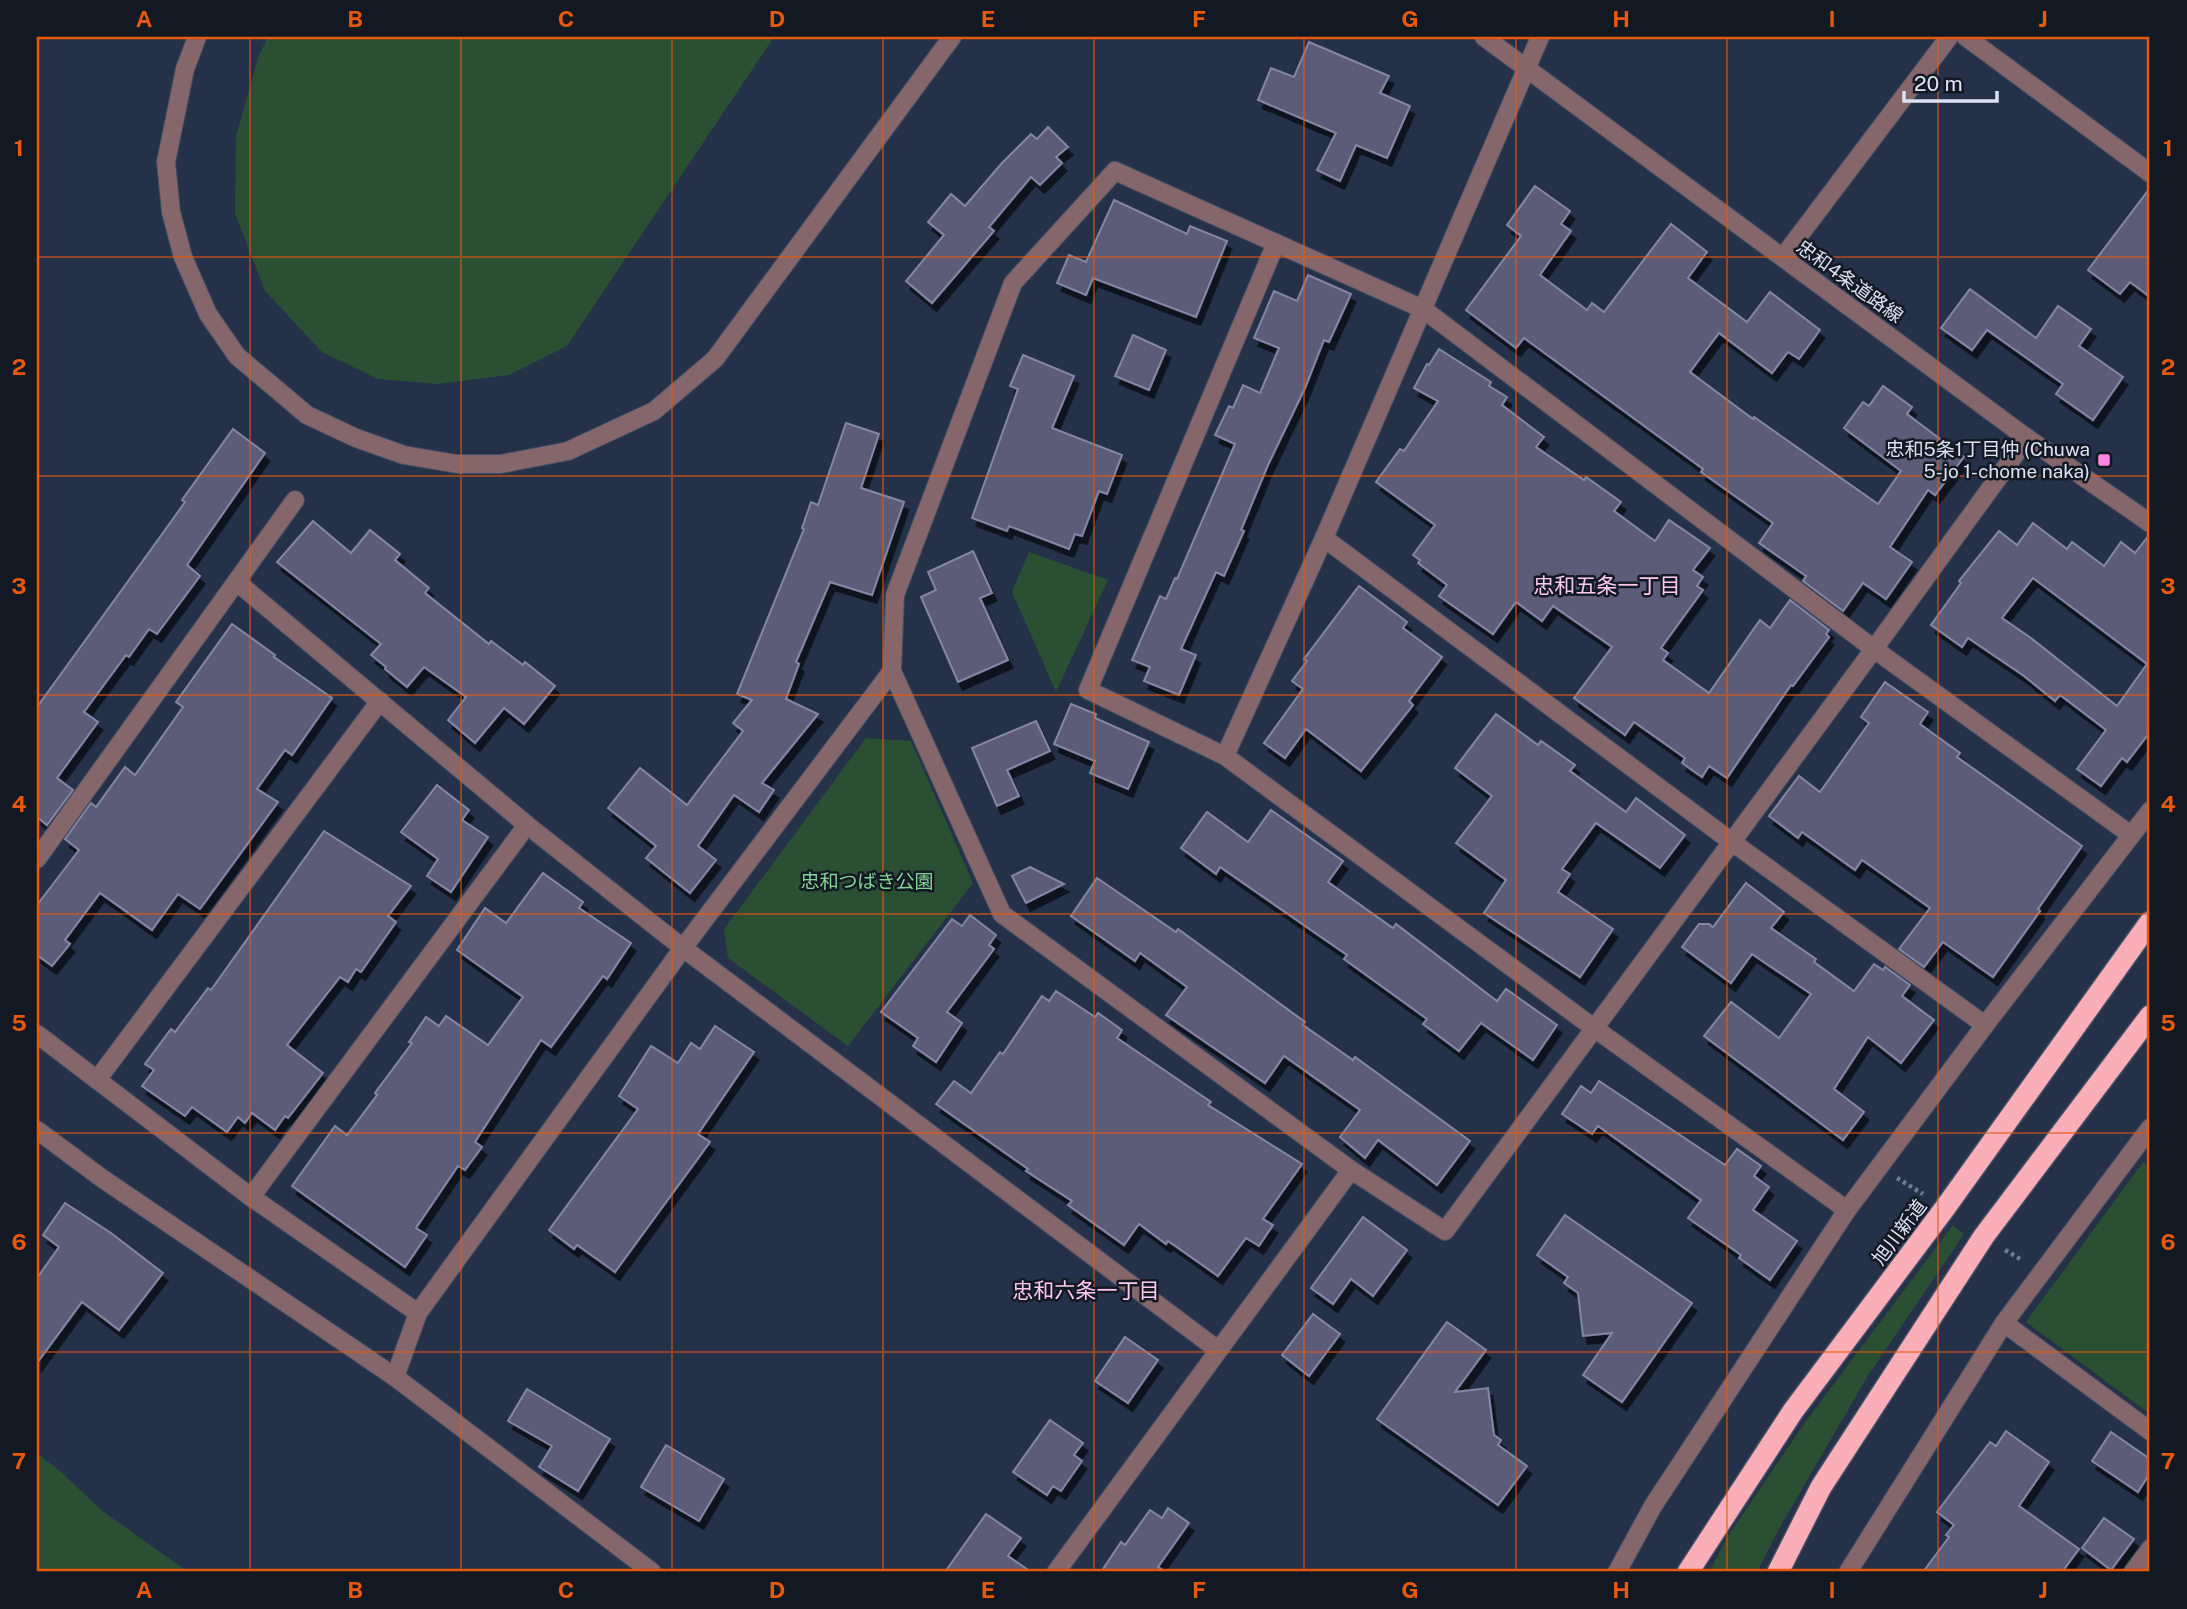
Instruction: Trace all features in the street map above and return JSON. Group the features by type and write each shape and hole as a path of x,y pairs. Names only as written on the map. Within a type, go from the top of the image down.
{"highway":[{"name":"旭川新道","path":"1688,1572 1793,1410 1945,1208 2150,922"},
{"path":"1779,1572 1821,1487 1984,1236 2150,1016"}],"street":[{"path":"197,37 185,69 166,163 171,212 183,257 208,314 237,356 307,415 356,438 404,455 457,464 501,464 568,451 654,411 715,359 952,37"},
{"name":"忠和4条道路線","path":"1484,37 2027,438 2150,523"},
{"path":"1226,756 1324,538 1540,37"},
{"path":"1783,257 1949,37"},
{"path":"1966,37 2150,173"},
{"path":"2027,438 1874,649 1445,1231 1351,1170 1002,914 892,671 895,595 1013,283 1115,171 1423,309 1874,649 2131,835"},
{"path":"1276,243 1088,690 1226,756 1594,1028 1847,1210"},
{"path":"37,859 295,499"},
{"path":"1324,538 1732,842 1984,1025"},
{"path":"237,583 527,825 683,948 1218,1350"},
{"path":"396,1377 418,1313 683,948 892,671"},
{"path":"97,1080 380,701"},
{"path":"1617,1572 1653,1506 1847,1210 1984,1025 2150,811"},
{"path":"251,1197 527,825"},
{"path":"37,1034 251,1197 418,1313"},
{"path":"37,1130 103,1179 396,1377 652,1572"},
{"path":"1848,1572 2004,1324 2149,1132"},
{"path":"1056,1572 1351,1170"},
{"path":"2004,1324 2150,1431"},
{"path":"2133,1572 2150,1549"}],"green space":[{"path":"268,37 774,37 567,346 509,375 437,384 378,379 322,352 265,291 235,213 236,136 259,55"},
{"path":"1029,552 1108,580 1056,692 1012,592"},
{"name":"忠和つばき公園","path":"866,738 911,741 973,883 848,1046 728,958 724,929"},
{"path":"2143,1162 2150,1167 2150,1414 2026,1322"},
{"path":"1953,1225 1964,1234 1867,1377 1757,1572 1709,1572 1726,1539 1806,1421"},
{"path":"37,1453 101,1510 188,1572 37,1572"}],"building":[{"path":"1309,42 1389,76 1380,93 1410,106 1387,158 1356,145 1340,181 1317,170 1336,133 1258,100 1271,68 1294,77"},
{"path":"1048,127 1068,147 1056,157 1062,163 1040,185 1031,177 989,227 994,231 932,303 906,281 944,235 928,222 951,194 965,206 1031,134 1037,139"},
{"path":"1535,186 1570,211 1561,224 1571,231 1540,275 1587,310 1592,303 1604,312 1671,224 1707,252 1688,278 1747,322 1770,292 1820,330 1799,359 1788,352 1772,373 1719,333 1690,372 1753,419 1754,417 1878,504 1901,471 1844,428 1863,402 1869,406 1883,386 1912,407 1907,414 1964,457 1935,495 1928,490 1890,547 1912,562 1886,599 1863,583 1843,611 1803,581 1806,576 1759,543 1773,523 1524,338 1516,348 1466,310 1521,236 1507,225"},
{"path":"2150,188 2150,297 2130,282 2120,294 2088,270"},
{"path":"1114,200 1187,234 1190,226 1227,241 1196,317 1093,278 1086,295 1057,283 1069,255 1086,262"},
{"path":"1308,275 1351,294 1329,342 1324,340 1305,388 1268,465 1224,576 1216,572 1181,649 1196,655 1179,695 1144,681 1150,667 1132,660 1160,596 1166,599 1175,578 1177,579 1235,444 1215,435 1229,406 1233,408 1243,385 1260,393 1279,348 1254,338 1274,291 1297,301"},
{"path":"1970,289 2036,338 2058,306 2091,329 2079,346 2123,377 2093,420 2056,394 2063,384 1987,330 1972,350 1941,328"},
{"path":"1133,335 1166,350 1149,390 1115,376"},
{"path":"1439,349 1491,382 1489,386 1507,397 1502,405 1544,437 1536,447 1621,502 1614,511 1655,541 1669,520 1710,548 1693,570 1703,577 1697,586 1703,590 1661,648 1668,653 1663,660 1709,693 1760,620 1770,628 1790,600 1829,630 1826,634 1829,637 1793,686 1791,685 1727,778 1709,766 1702,777 1682,763 1685,758 1634,722 1625,735 1574,698 1612,647 1553,606 1542,621 1516,602 1493,634 1439,596 1447,585 1418,563 1420,560 1413,555 1435,525 1376,482 1400,449 1404,451 1438,401 1414,388"},
{"path":"1023,355 1074,376 1052,428 1122,455 1107,494 1099,491 1082,536 1075,534 1069,549 1009,526 1007,531 972,518 1018,389 1010,386"},
{"path":"846,423 879,434 861,488 904,502 872,595 830,582 796,662 799,664 786,699 818,714 762,783 774,790 759,812 734,795 698,846 716,860 690,893 646,858 656,846 608,808 640,768 687,805 743,731 733,723 752,700 737,694 804,529 802,528 811,502 818,505"},
{"path":"233,429 265,453 187,565 200,576 157,634 149,629 129,657 126,655 84,712 98,722 57,778 73,790 47,825 37,817 37,707 185,502 182,500"},
{"path":"313,521 351,553 370,530 400,554 395,560 429,588 425,593 489,644 491,641 523,665 525,662 555,686 524,724 504,708 475,743 448,720 466,697 424,667 407,687 371,655 381,644 277,562"},
{"path":"2033,523 2067,549 2072,542 2104,566 2121,542 2135,553 2150,534 2150,732 2127,762 2122,758 2101,786 2077,769 2106,730 2060,695 2055,701 1968,638 1962,647 1931,625 1961,583 1959,581 1999,531 2017,545","holes":["2033,578 2147,664 2117,706 2002,618"]},
{"path":"973,551 992,593 980,598 1008,660 958,682 921,597 936,590 928,572"},
{"path":"1359,586 1407,622 1403,628 1442,657 1409,701 1413,705 1361,771 1306,729 1285,758 1264,743 1303,689 1292,681 1307,661 1304,659"},
{"path":"232,624 332,698 292,755 285,750 257,789 278,802 200,909 178,894 152,930 100,893 65,940 70,944 52,966 37,955 37,905 79,850 65,839 91,803 96,807 125,767 135,775 183,707 176,702"},
{"path":"1885,682 1928,712 1920,724 1960,753 1957,757 2082,846 1993,977 1943,942 1924,967 1899,949 1930,908 1862,860 1855,870 1802,832 1798,838 1769,816 1799,776 1820,792 1869,723 1861,717"},
{"path":"1071,704 1149,742 1128,789 1090,773 1095,761 1054,744"},
{"path":"1496,714 1538,745 1541,741 1575,765 1570,771 1626,812 1636,798 1685,835 1660,868 1596,823 1562,869 1570,874 1558,892 1613,929 1580,977 1484,913 1506,880 1456,843 1492,796 1455,768"},
{"path":"1036,721 1050,751 1007,770 1019,796 997,806 972,748"},
{"path":"437,785 469,810 462,820 488,837 451,892 427,876 438,859 401,832"},
{"path":"1271,810 1343,861 1328,882 1393,928 1396,924 1497,1001 1506,989 1557,1025 1533,1060 1481,1023 1459,1051 1423,1024 1427,1019 1344,959 1347,955 1220,867 1216,874 1181,848 1207,812 1248,842"},
{"path":"324,831 411,886 388,916 396,922 361,972 356,969 348,982 340,977 287,1045 323,1073 288,1118 285,1116 275,1130 252,1113 245,1123 238,1117 227,1132 192,1107 185,1116 142,1086 154,1070 145,1064 171,1029 175,1032 208,988 211,990"},
{"path":"1030,867 1064,884 1026,903 1012,876"},
{"path":"543,873 583,902 579,908 631,943 607,979 603,976 551,1047 541,1040 475,1142 482,1147 465,1170 458,1166 416,1228 427,1235 405,1267 292,1186 335,1126 347,1135 412,1043 409,1042 426,1017 439,1026 446,1016 488,1045 523,997 457,950 485,908 506,923"},
{"path":"1097,878 1176,932 1178,929 1305,1022 1303,1025 1353,1060 1355,1057 1470,1141 1437,1185 1378,1140 1365,1158 1340,1137 1360,1110 1284,1056 1265,1083 1166,1015 1187,987 1140,953 1135,961 1071,916"},
{"path":"1746,883 1784,912 1771,928 1816,959 1814,962 1854,991 1874,964 1883,970 1885,967 1910,985 1902,996 1934,1020 1901,1063 1868,1037 1834,1089 1864,1112 1843,1140 1704,1036 1731,1002 1779,1038 1811,994 1752,954 1731,983 1682,947 1699,924 1713,927"},
{"path":"970,915 996,935 989,945 994,949 947,1012 962,1023 936,1062 913,1046 918,1038 881,1012 952,919 962,926"},
{"path":"1056,991 1095,1017 1098,1013 1122,1030 1117,1038 1211,1102 1208,1105 1302,1164 1263,1219 1273,1225 1259,1246 1246,1238 1218,1276 1139,1224 1124,1245 1068,1205 1072,1201 1026,1171 1028,1169 936,1104 954,1081 971,1093 1000,1052 1003,1054 1042,996 1049,1001"},
{"path":"715,1026 754,1052 698,1134 710,1142 615,1272 577,1245 574,1249 549,1230 638,1109 619,1096 651,1046 678,1063 691,1043 700,1049"},
{"path":"1599,1081 1725,1165 1737,1149 1761,1166 1754,1176 1769,1187 1753,1210 1797,1241 1770,1280 1739,1258 1741,1255 1688,1218 1701,1200 1598,1126 1592,1134 1562,1114 1581,1086 1591,1093"},
{"path":"65,1203 111,1233 163,1273 119,1330 82,1302 37,1363 37,1278 59,1247 43,1235"},
{"path":"1565,1215 1692,1303 1622,1402 1583,1375 1612,1333 1583,1336 1578,1293 1564,1283 1568,1277 1537,1255"},
{"path":"1363,1217 1407,1250 1373,1296 1351,1279 1333,1304 1311,1288"},
{"path":"1313,1314 1340,1334 1309,1376 1282,1355"},
{"path":"1447,1322 1486,1350 1455,1392 1488,1388 1494,1435 1501,1440 1498,1445 1527,1466 1498,1505 1377,1419"},
{"path":"1125,1337 1158,1360 1128,1403 1095,1381"},
{"path":"527,1389 610,1439 578,1491 539,1467 552,1446 508,1421"},
{"path":"1050,1420 1083,1443 1074,1455 1082,1461 1061,1491 1053,1486 1047,1495 1013,1472"},
{"path":"2006,1431 2049,1462 2019,1506 2079,1549 2062,1572 1923,1572 1949,1537 1946,1535 1954,1525 1937,1512 1990,1442 1996,1446"},
{"path":"2111,1432 2150,1459 2150,1473 2138,1492 2092,1461"},
{"path":"666,1445 724,1479 699,1521 641,1487"},
{"path":"1168,1508 1189,1523 1158,1567 1166,1572 1101,1572 1121,1542 1125,1545 1150,1510 1162,1518"},
{"path":"986,1514 1021,1538 1008,1556 1031,1572 945,1572"},
{"path":"2104,1518 2134,1539 2111,1570 2082,1548"}],"place":[{"name":"忠和5条1丁目仲 (Chuwa 5-jo 1-chome naka)","path":"2104,460"}],"district":[{"name":"忠和五条一丁目","path":"1607,586"},
{"name":"忠和六条一丁目","path":"1086,1291"}]}
